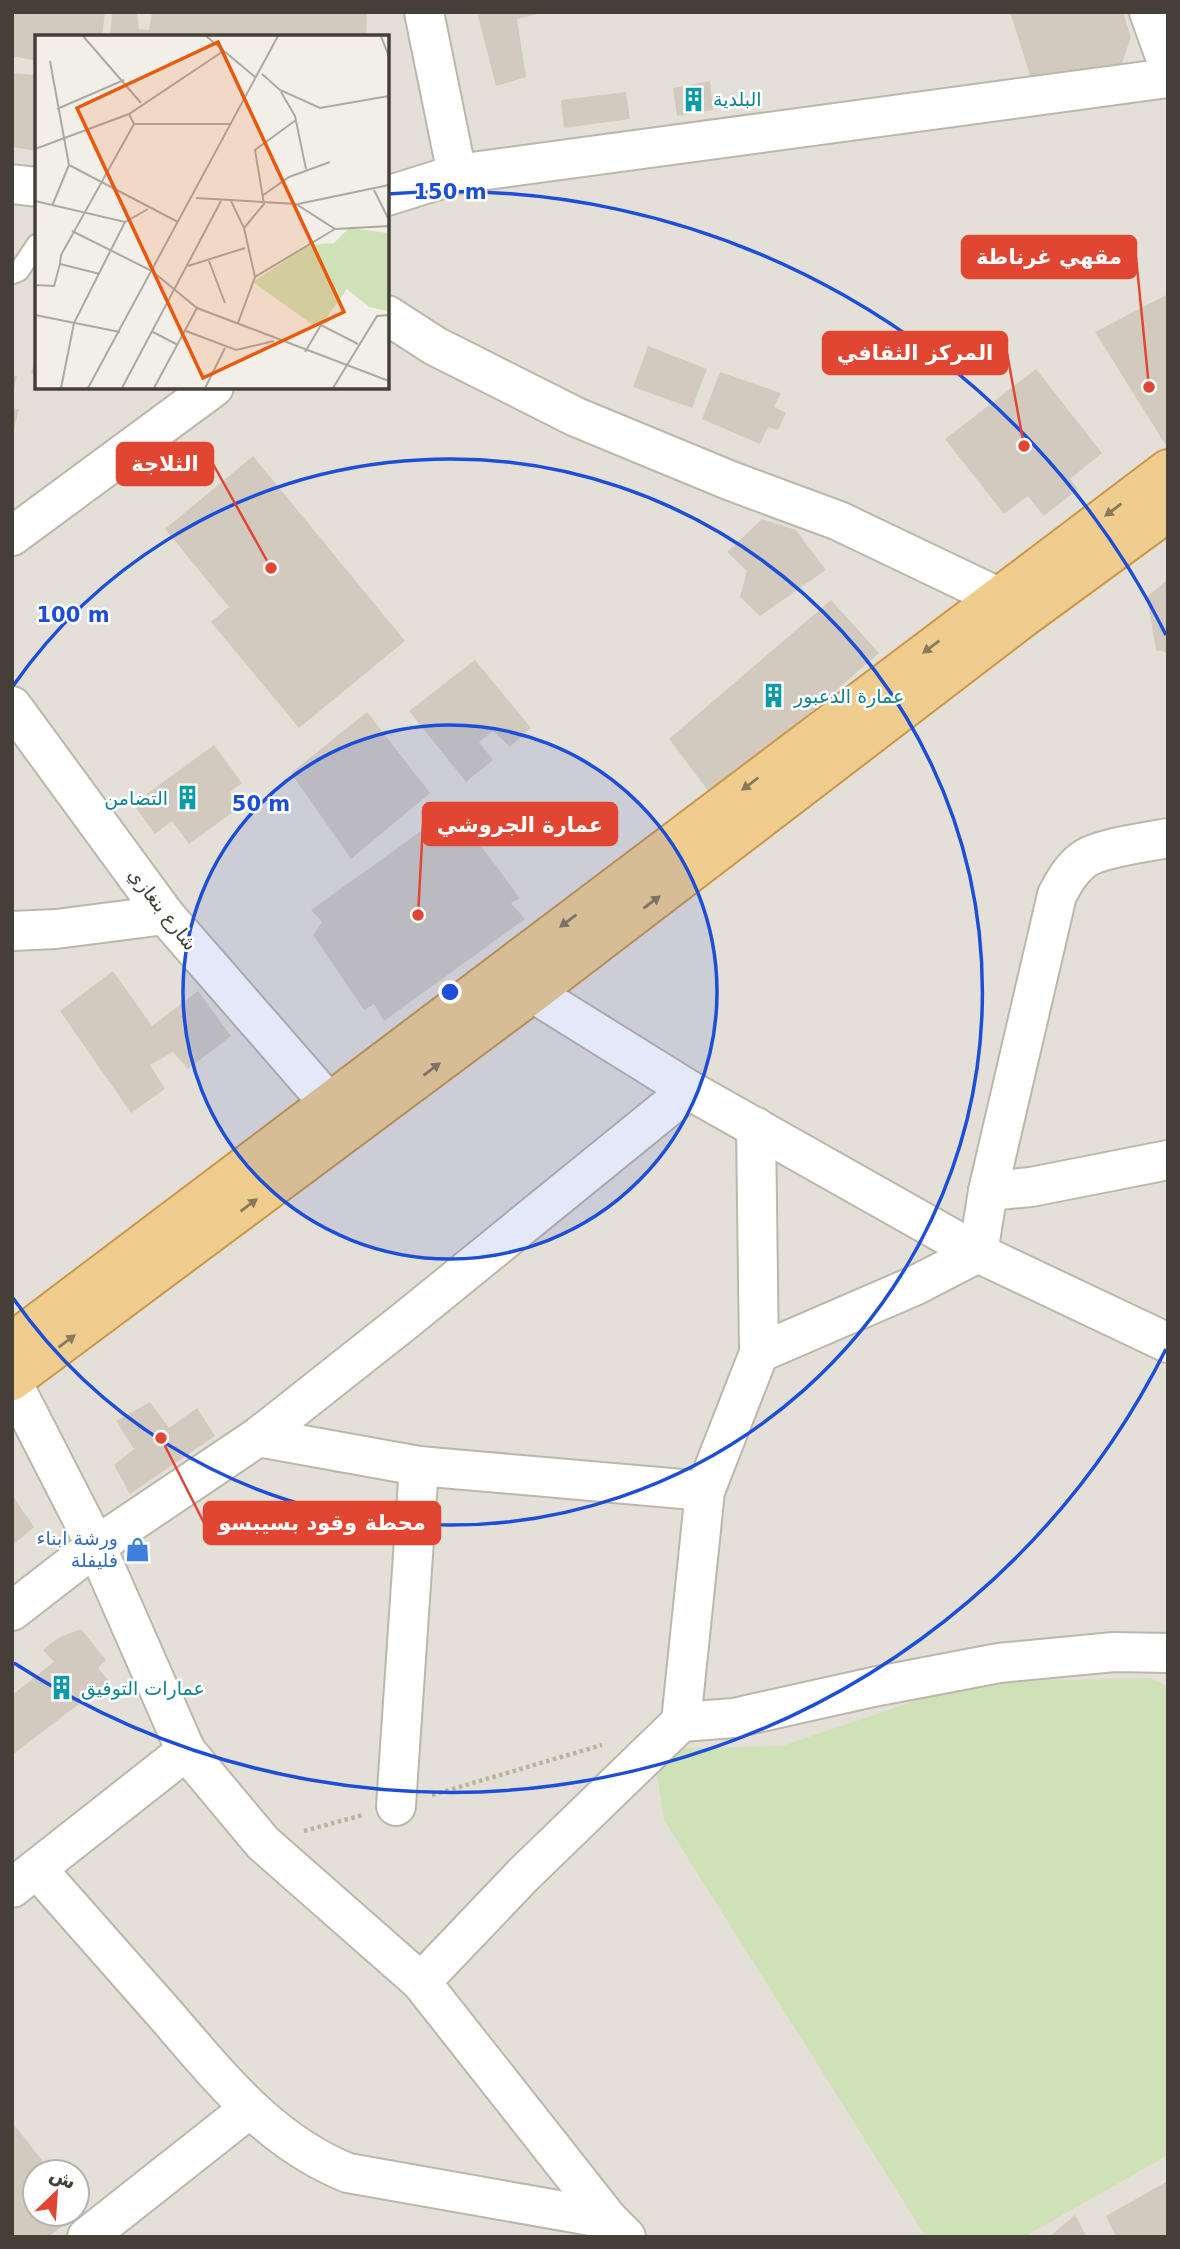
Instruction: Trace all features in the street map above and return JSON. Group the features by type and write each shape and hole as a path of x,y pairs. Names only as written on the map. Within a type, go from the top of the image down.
{"highway":[{"path":"12,1381 533,993 1010,608 1168,470"},
{"path":"12,1342 328,1101 1010,608 1168,512"}],"street":[{"path":"424,12 457,174"},
{"path":"1149,12 1168,65"},
{"path":"388,195 457,174 1168,78"},
{"path":"12,184 35,187"},
{"path":"388,316 435,346 576,417 731,481 839,521 1010,608"},
{"path":"12,536 213,388"},
{"name":"شارع بنغازي","path":"12,706 165,915 328,1101"},
{"path":"978,1253 988,1191 1057,895 1067,876 1085,858 1168,838"},
{"path":"12,931 56,929 165,915"},
{"path":"533,993 689,1090 978,1253 1168,1343"},
{"path":"12,1611 96,1546 258,1437 407,1320 689,1090"},
{"path":"681,1722 705,1491 759,1353 756,1127"},
{"path":"988,1191 1031,1187 1168,1160"},
{"path":"759,1353 914,1286 978,1253"},
{"path":"12,1381 96,1546 186,1751 263,1843 421,1982 617,2228"},
{"path":"258,1437 419,1466 705,1491"},
{"path":"396,1806 419,1466"},
{"path":"421,1982 523,1875 681,1722 734,1718 873,1687 999,1663 1114,1652 1168,1653"},
{"path":"186,1751 24,1878 248,2109 320,2162 348,2173 617,2228"},
{"path":"87,2237 248,2109"}],"lane":[{"path":"12,274 19,271 35,247"}],"path":[{"path":"263,1843 603,1745"}],"shaded area":[{"path":"12,12 1168,12 1168,2237 12,2237"}],"green space":[{"path":"1151,1678 1168,1687 1168,2155 1024,2237 926,2237 664,1820 653,1749 782,1746 972,1682"}],"building":[{"path":"12,12 105,12 102,35 35,35 35,61 12,56"},
{"path":"112,12 137,12 139,29 149,30 152,12 367,12 366,35 110,35"},
{"path":"477,12 545,12 517,19 526,77 496,86"},
{"path":"1010,12 1123,12 1131,37 1122,63 1035,91"},
{"path":"12,73 35,75 35,151 12,147"},
{"name":"البلدية","path":"710,81 713,110 677,116 673,88"},
{"path":"626,92 630,119 564,128 561,100"},
{"path":"1168,294 1168,442 1165,444 1095,332"},
{"path":"648,346 707,369 692,408 633,387"},
{"path":"1036,369 1102,453 1070,479 1078,489 1044,516 1028,496 1004,514 945,439"},
{"path":"720,372 781,393 774,407 786,413 778,430 768,427 760,444 702,419"},
{"path":"12,375 17,376 13,393 12,393"},
{"path":"12,408 19,409 13,433 12,433"},
{"path":"253,456 405,641 299,728 211,622 229,607 165,529"},
{"path":"762,519 796,530 826,570 760,616 740,597 747,571 727,552"},
{"path":"1168,579 1168,653 1156,650 1147,597"},
{"name":"عمارة الدعبور","path":"831,600 879,653 713,797 669,739"},
{"path":"475,660 531,728 510,747 493,731 479,742 493,760 466,782 409,711"},
{"path":"367,712 430,793 351,859 291,773"},
{"name":"التضامن","path":"214,745 242,783 230,792 240,807 189,844 172,821 155,834 133,804"},
{"path":"445,814 454,828 464,823 520,898 511,903 525,919 384,1021 374,1004 364,1010 313,935 322,922 311,910"},
{"path":"113,971 152,1026 198,991 231,1036 188,1069 173,1052 150,1065 165,1089 131,1113 60,1011"},
{"path":"150,1402 169,1428 197,1408 215,1436 130,1494 114,1465 134,1449 116,1421"},
{"path":"12,1495 34,1527 12,1546"},
{"name":"عمارات التوفيق","path":"81,1629 106,1660 98,1668 109,1681 12,1755 12,1695 54,1662 43,1650 58,1638"},
{"path":"12,2122 40,2158 21,2158 21,2228 60,2228 48,2237 12,2237"},
{"path":"1166,2182 1168,2237 1116,2237 1106,2216"},
{"path":"1075,2215 1087,2237 1049,2237"}],"place":[{"name":"البلدية","path":"693,99"},
{"name":"مقهي غرناطة","path":"1149,387"},
{"name":"المركز الثقافي","path":"1024,446"},
{"name":"الثلاجة","path":"271,568"},
{"name":"عمارة الدعبور","path":"774,696"},
{"name":"التضامن","path":"188,798"},
{"name":"عمارة الجروشي","path":"418,915"},
{"name":"محطة وقود بسيبسو","path":"161,1438"},
{"name":"ورشة ابناء فليفلة","path":"138,1549"},
{"name":"عمارات التوفيق","path":"61,1688"}]}
